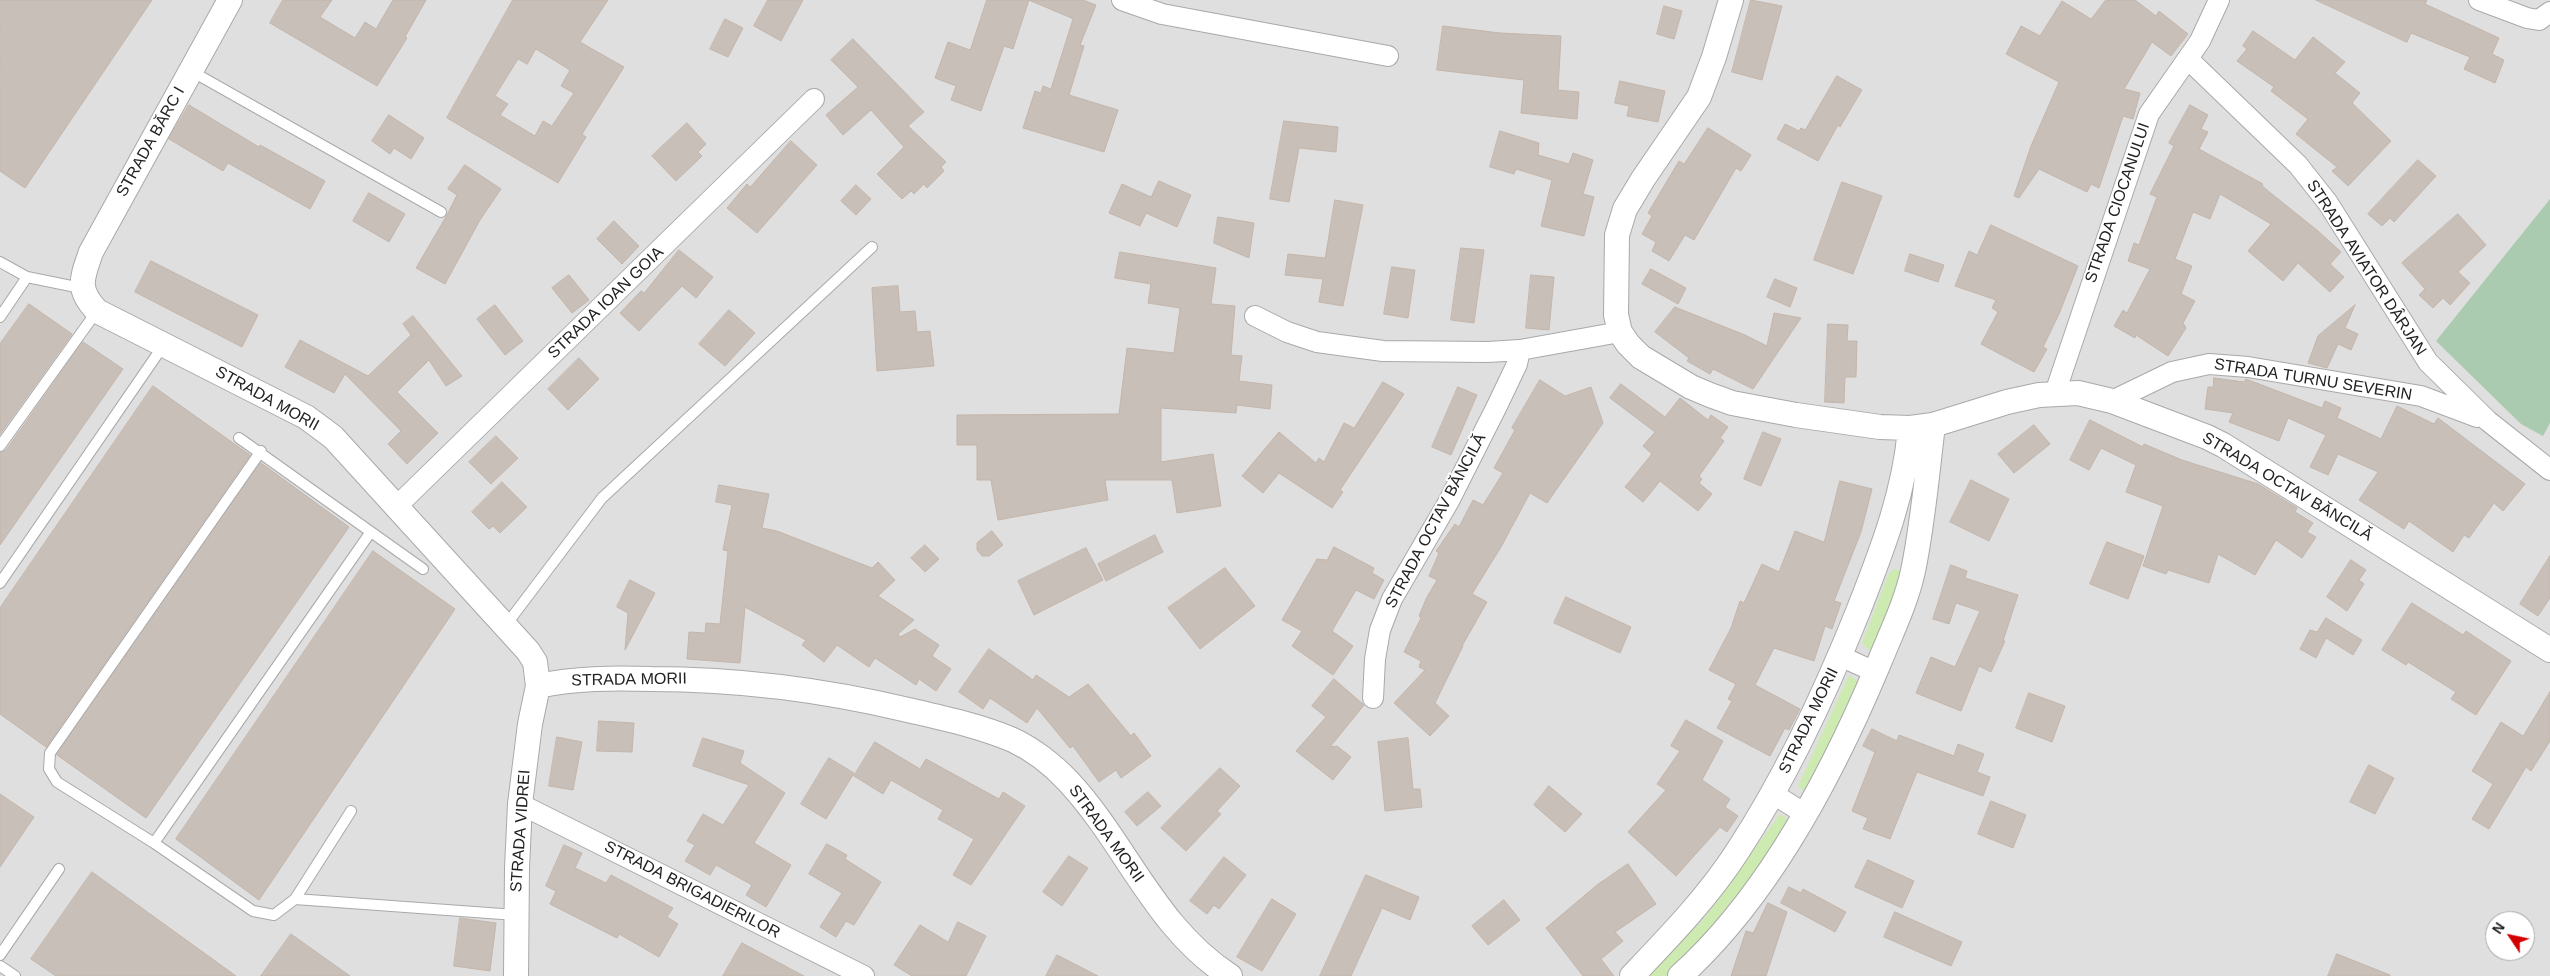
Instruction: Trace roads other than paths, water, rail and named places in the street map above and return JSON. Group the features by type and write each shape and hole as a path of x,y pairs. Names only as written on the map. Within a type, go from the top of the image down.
{"street":[{"name":"STRADA BĂRC I","path":"82,288 91,252 230,0"},
{"path":"1122,0 1162,14 1388,56"},
{"path":"1255,316 1288,332 1317,342 1346,347 1402,351 1488,352 1520,350 1620,332 1616,315 1615,282 1617,235 1625,209 1699,97 1714,57 1731,0"},
{"name":"STRADA CIOCANULUI","path":"2056,393 2149,114 2162,93 2188,59 2219,0"},
{"path":"2479,0 2527,18 2539,20 2550,12"},
{"name":"STRADA AVIATOR DÂRJAN","path":"2188,59 2298,166 2328,204 2428,362 2488,421 2550,470"},
{"name":"STRADA IOAN GOIA","path":"397,506 814,99"},
{"name":"STRADA MORII","path":"82,288 87,300 97,310 163,346 228,376 306,417 333,437 506,625 535,662 538,686 572,679 621,678 694,679 776,686 870,701 948,719 1014,741 1041,758 1067,780 1096,816 1154,902 1184,939 1214,966 1230,976"},
{"name":"STRADA OCTAV BĂNCILĂ","path":"1620,332 1628,344 1641,356 1691,387 1732,403 1805,417 1880,427 1921,427 2007,402 2056,393 2078,393 2112,401 2207,437 2223,445 2550,650"},
{"name":"STRADA OCTAV BĂNCILĂ","path":"1373,698 1375,660 1380,630 1392,599 1418,556 1465,469 1517,364 1520,350"},
{"name":"STRADA TURNU SEVERIN","path":"2112,401 2172,372 2209,364 2248,367 2421,396 2488,421"},
{"path":"1680,976 1710,949 1768,871 1820,791 1875,672 1913,572 1924,505 1921,427"},
{"name":"STRADA MORII","path":"1632,976 1682,923 1736,854 1786,770 1840,656 1885,540 1921,427"},
{"path":"1840,656 1875,672"},
{"name":"STRADA VIDREI","path":"516,976 520,804 530,724 538,686"},
{"path":"1772,793 1804,814"},
{"name":"STRADA BRIGADIERILOR","path":"520,804 864,976"}],"lane":[{"path":"191,71 441,212"},
{"path":"506,625 602,498 872,247"},
{"path":"0,262 27,277 82,288"},
{"path":"0,317 27,277"},
{"path":"0,446 97,310"},
{"path":"0,583 163,346"},
{"path":"239,438 261,451 370,533 423,569"},
{"path":"261,451 50,753 49,770 57,782 154,843 254,912 274,915 295,899 351,811"},
{"path":"154,843 370,533"},
{"path":"0,955 59,869"},
{"path":"295,899 516,915"},
{"path":"0,966 15,976"}]}
